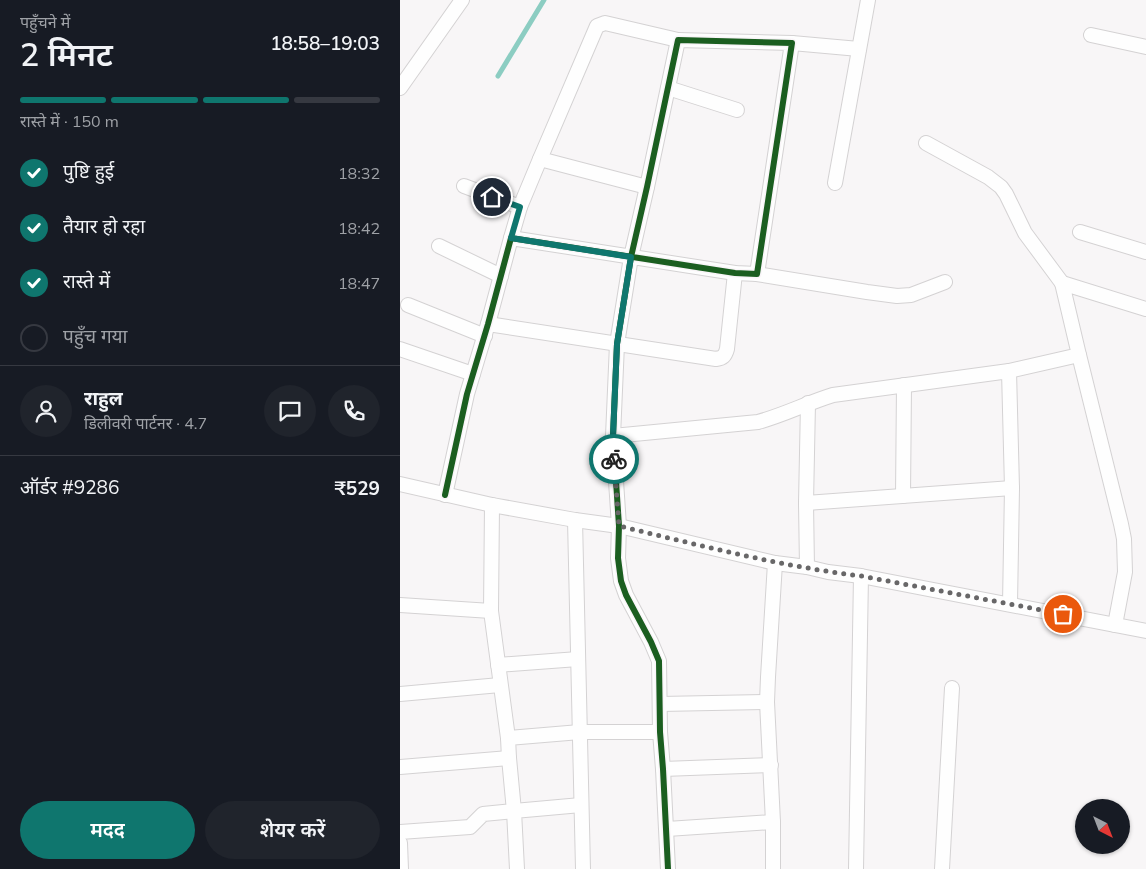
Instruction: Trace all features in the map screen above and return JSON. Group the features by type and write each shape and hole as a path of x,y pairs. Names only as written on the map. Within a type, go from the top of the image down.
{"street":[{"path":"401,84 462,0"},
{"path":"835,183 868,0"},
{"path":"445,495 467,394 520,207 597,26 605,23 678,40 792,43 859,49"},
{"path":"1091,35 1146,46"},
{"path":"668,869 660,732 659,661 621,581 618,558 619,526 613,436 617,344 631,257 678,40"},
{"path":"757,274 792,43"},
{"path":"668,88 737,110"},
{"path":"926,143 988,177 1001,187 1025,233 1062,283 1124,539 1125,572 1115,624"},
{"path":"540,159 647,187"},
{"path":"464,186 520,207"},
{"path":"1080,232 1146,252"},
{"path":"511,238 897,296 911,295 945,282"},
{"path":"439,246 501,276"},
{"path":"408,305 486,330 617,344 716,359 726,355 728,349 735,273"},
{"path":"1062,283 1146,309"},
{"path":"400,349 473,374"},
{"path":"613,436 758,422 833,395 1009,371 1079,355"},
{"path":"1009,371 1012,488 1010,604"},
{"path":"903,496 904,385"},
{"path":"807,567 808,403"},
{"path":"400,484 492,505 619,526 775,562 861,576 1146,631"},
{"path":"806,503 1012,488"},
{"path":"492,505 491,611 508,738 517,869"},
{"path":"575,520 583,869"},
{"path":"772,869 773,822 767,702 775,562"},
{"path":"856,869 861,576"},
{"path":"400,605 491,611"},
{"path":"498,664 578,660"},
{"path":"400,694 500,685"},
{"path":"942,869 952,688"},
{"path":"660,704 767,702"},
{"path":"508,738 580,732 660,732"},
{"path":"400,767 509,758"},
{"path":"663,769 771,765"},
{"path":"400,832 470,828 483,814 581,805"},
{"path":"667,829 773,822"},
{"path":"400,843 402,869"}],"waterway":[{"path":"498,76 544,0"}],"cycle path":[{"path":"445,495 467,394 511,238 735,273 757,274 792,43 678,40 647,187 631,257 617,344 613,436 619,526 618,558 621,581 626,595 659,661 660,732 668,869"}],"way so far":[{"path":"614,459 619,526 775,562 861,576 1063,614"}],"route":[{"path":"492,197 520,207 511,238 631,257 617,344 613,436 614,459"}]}
